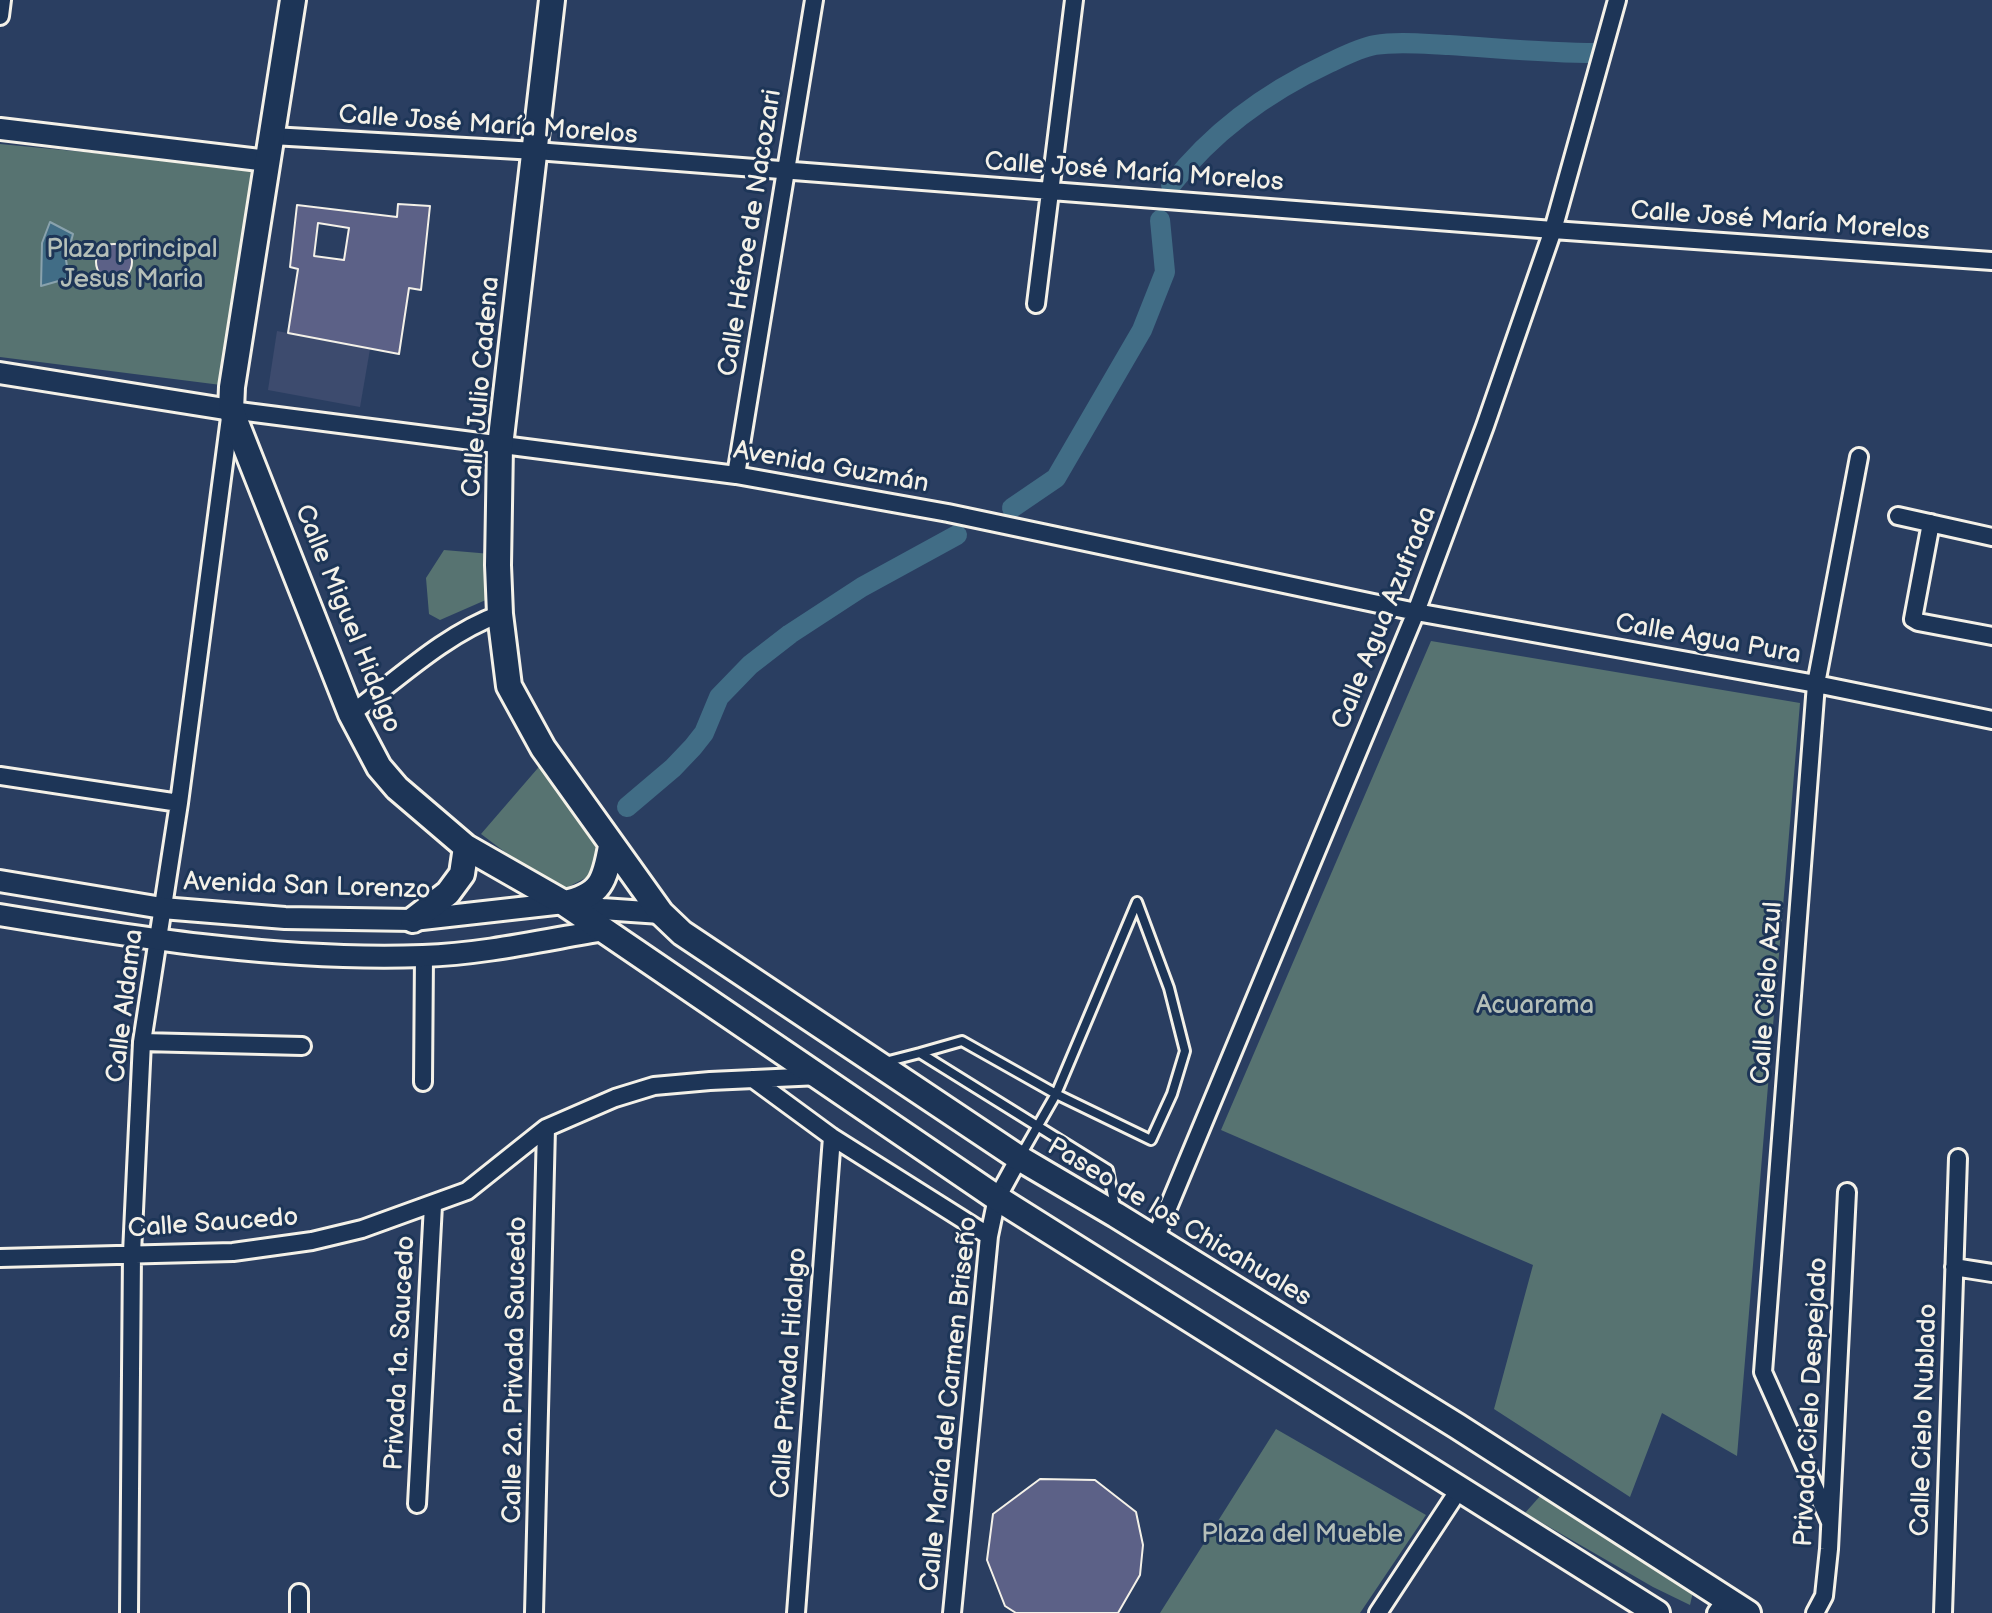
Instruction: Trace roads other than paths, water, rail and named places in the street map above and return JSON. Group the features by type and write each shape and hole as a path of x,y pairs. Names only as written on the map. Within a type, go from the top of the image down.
{"main road":[{"path":"231,410 293,0"},
{"name":"Calle Julio Cadena","path":"552,0 500,446 500,614 509,686 543,748 611,846"},
{"name":"Calle Miguel Hidalgo","path":"231,410 351,714 379,767 397,788 466,847 564,903"},
{"path":"564,903 580,900 599,887 606,873 611,846"},
{"name":"Paseo de los Chicahuales","path":"611,846 661,913 682,933 1019,1158 1457,1426 1721,1606 1748,1613"},
{"path":"413,920 455,884 462,874 466,847"},
{"path":"564,903 997,1198 1657,1613"},
{"path":"647,959 650,938 665,933 682,933"}],"street":[{"path":"0,16 2,0"},
{"name":"Calle Héroe de Nacozari","path":"736,475 814,0"},
{"path":"1036,304 1074,0"},
{"name":"Calle Agua Azufrada","path":"1155,1239 1416,612 1553,230 1617,0"},
{"path":"0,129 268,161"},
{"name":"Calle José María Morelos","path":"272,136 536,151 1992,261"},
{"path":"0,373 231,410"},
{"name":"Avenida Guzmán","path":"231,410 736,475 948,513 1416,612"},
{"name":"Calle Aldama","path":"129,1613 132,1253 142,1042 179,803 231,410"},
{"name":"Calle Cielo Azul","path":"1830,1522 1763,1372 1816,684 1859,457"},
{"path":"1898,516 1992,537"},
{"path":"1931,523 1913,619 1992,636"},
{"name":"Calle Agua Pura","path":"1416,612 1816,684 1992,720"},
{"path":"351,714 445,644 480,621 500,614"},
{"path":"0,776 179,803"},
{"name":"Avenida San Lorenzo","path":"0,881 162,908 285,918 413,920 564,903 661,913"},
{"path":"0,915 157,941 308,955 424,956 478,952 604,930"},
{"path":"423,1082 424,956"},
{"path":"142,1042 302,1046"},
{"name":"Calle Saucedo","path":"0,1258 233,1252 312,1241 362,1229 467,1191 546,1128 615,1098 654,1086 822,1076"},
{"path":"753,1079 832,1137 989,1236"},
{"name":"Calle 2a. Privada Saucedo","path":"534,1613 546,1128"},
{"name":"Calle Privada Hidalgo","path":"796,1613 832,1137"},
{"name":"Calle María del Carmen Briseño","path":"952,1613 989,1236 997,1198 1019,1158"},
{"path":"1954,1267 1958,1158"},
{"name":"Privada Cielo Despejado","path":"1815,1613 1824,1596 1830,1522 1847,1192"},
{"name":"Privada 1a. Saucedo","path":"417,1504 433,1205"},
{"name":"Calle Cielo Nublado","path":"1943,1613 1954,1267 1992,1273"},
{"path":"1378,1613 1460,1488"},
{"path":"299,1593 299,1613"}],"lane":[{"path":"880,1064 962,1041 1056,1094 1151,1140 1172,1094 1185,1051 1169,988 1137,902 1056,1094 1019,1158"},
{"path":"920,1053 1108,1170 1116,1215"}],"waterway":[{"path":"1171,185 1223,130 1263,100 1306,74 1363,48 1412,43 1596,53"},
{"path":"1012,508 1056,478 1142,330 1165,272 1160,220"},
{"path":"627,807 693,747 704,733 719,697 750,665 790,634 862,587 957,535"}],"park label":[{"name":"Plaza principal Jesus Maria","path":"132,265"},
{"name":"Acuarama","path":"1535,1006"},
{"name":"Plaza del Mueble","path":"1302,1535"}]}
